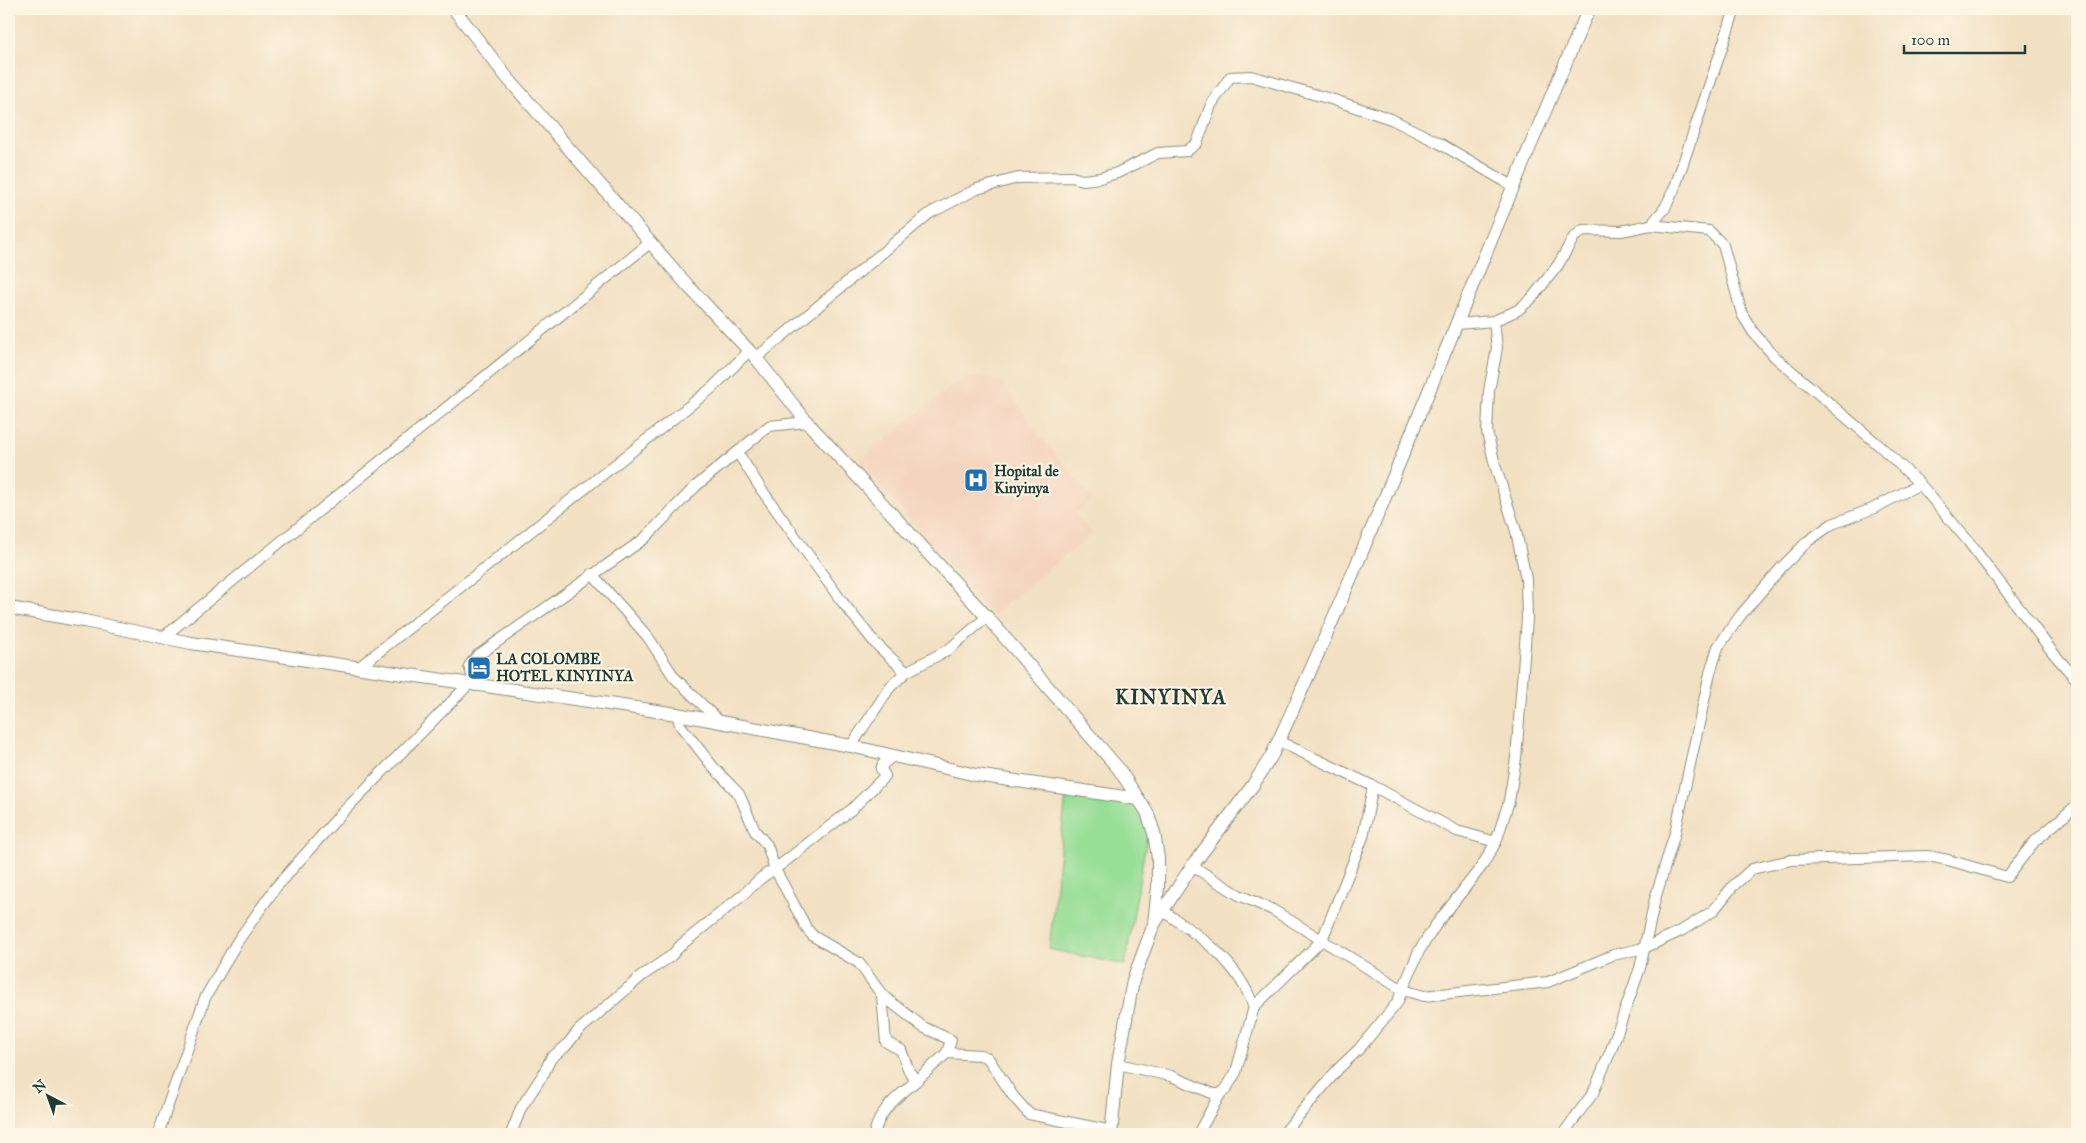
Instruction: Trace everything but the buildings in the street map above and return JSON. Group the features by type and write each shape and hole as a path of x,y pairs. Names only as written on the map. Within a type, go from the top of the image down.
{"main road":[{"path":"454,9 505,75 753,355 807,422 987,617 1118,768 1151,822 1158,858 1158,887 1154,924"},
{"path":"1112,1133 1118,1064 1133,980 1154,924 1192,866 1272,755 1337,608 1589,9"},
{"path":"9,608 84,621 162,638 677,714 851,746 976,775 1138,798"}],"street":[{"path":"1651,225 1665,208 1675,187 1735,9"},
{"path":"358,668 930,213 977,189 1018,178 1072,177 1083,180 1108,176 1158,153 1187,151 1196,144 1211,105 1230,77 1251,76 1391,119 1439,143 1513,186"},
{"path":"1457,324 1494,321 1518,310 1532,298 1558,266 1574,237 1580,231 1588,229 1621,231 1651,225 1703,229 1715,234 1726,252 1742,314 1766,348 1881,447 1920,484 1968,541 2054,654 2077,680"},
{"path":"162,638 651,242"},
{"path":"1283,1134 1338,1069 1382,1023 1397,1003 1420,951 1435,926 1482,866 1496,842 1509,800 1516,758 1527,619 1526,579 1488,432 1489,391 1497,348 1494,321"},
{"path":"158,1134 204,998 237,942 276,886 340,815 472,685 469,666 471,661 644,539 696,486 738,453 768,426 807,422"},
{"path":"738,453 761,489 840,599 875,643 906,672"},
{"path":"1563,1134 1593,1093 1611,1050 1640,968 1655,899 1676,833 1710,673 1718,647 1740,616 1781,568 1808,541 1832,524 1872,509 1920,484"},
{"path":"592,574 648,638 674,677 720,722"},
{"path":"851,746 890,687 906,672 948,650 987,617"},
{"path":"677,714 680,725 714,768 739,794 755,831 767,845 775,869 807,929 813,936 859,963 882,995 923,1027 951,1040 947,1053 886,1107 878,1120 874,1134"},
{"path":"1278,742 1373,786 1457,831 1496,842"},
{"path":"511,1134 521,1108 544,1073 551,1058 643,975 671,956 716,915 744,894 761,878 775,869 867,795 885,776 881,769 883,764 893,756"},
{"path":"1198,1134 1220,1094 1226,1089 1236,1072 1254,1007 1322,940 1363,837 1373,786"},
{"path":"1192,866 1239,895 1273,910 1403,990 1424,996 1548,982 1613,955 1644,948 1681,931 1713,912 1733,886 1752,868 1771,863 1791,860 1928,856 2007,877 2034,842 2077,805"},
{"path":"1163,911 1204,938 1247,988 1254,1007"},
{"path":"882,995 886,1042 901,1050 909,1071 916,1081"},
{"path":"947,1053 980,1055 988,1058 1013,1096 1029,1114 1112,1133"},
{"path":"1118,1064 1171,1076 1214,1094 1220,1094"}],"shaded area":[{"name":"Hopital de Kinyinya","path":"963,377 1001,380 1037,433 1093,499 1075,514 1092,534 992,616 859,461"}],"green space":[{"path":"1066,795 1136,804 1149,824 1125,965 1049,949"}],"place":[{"name":"Hopital de Kinyinya","path":"976,480"},
{"name":"LA COLOMBE HOTEL KINYINYA","path":"479,668"}],"district":[{"name":"KINYINYA","path":"1171,697"}]}
